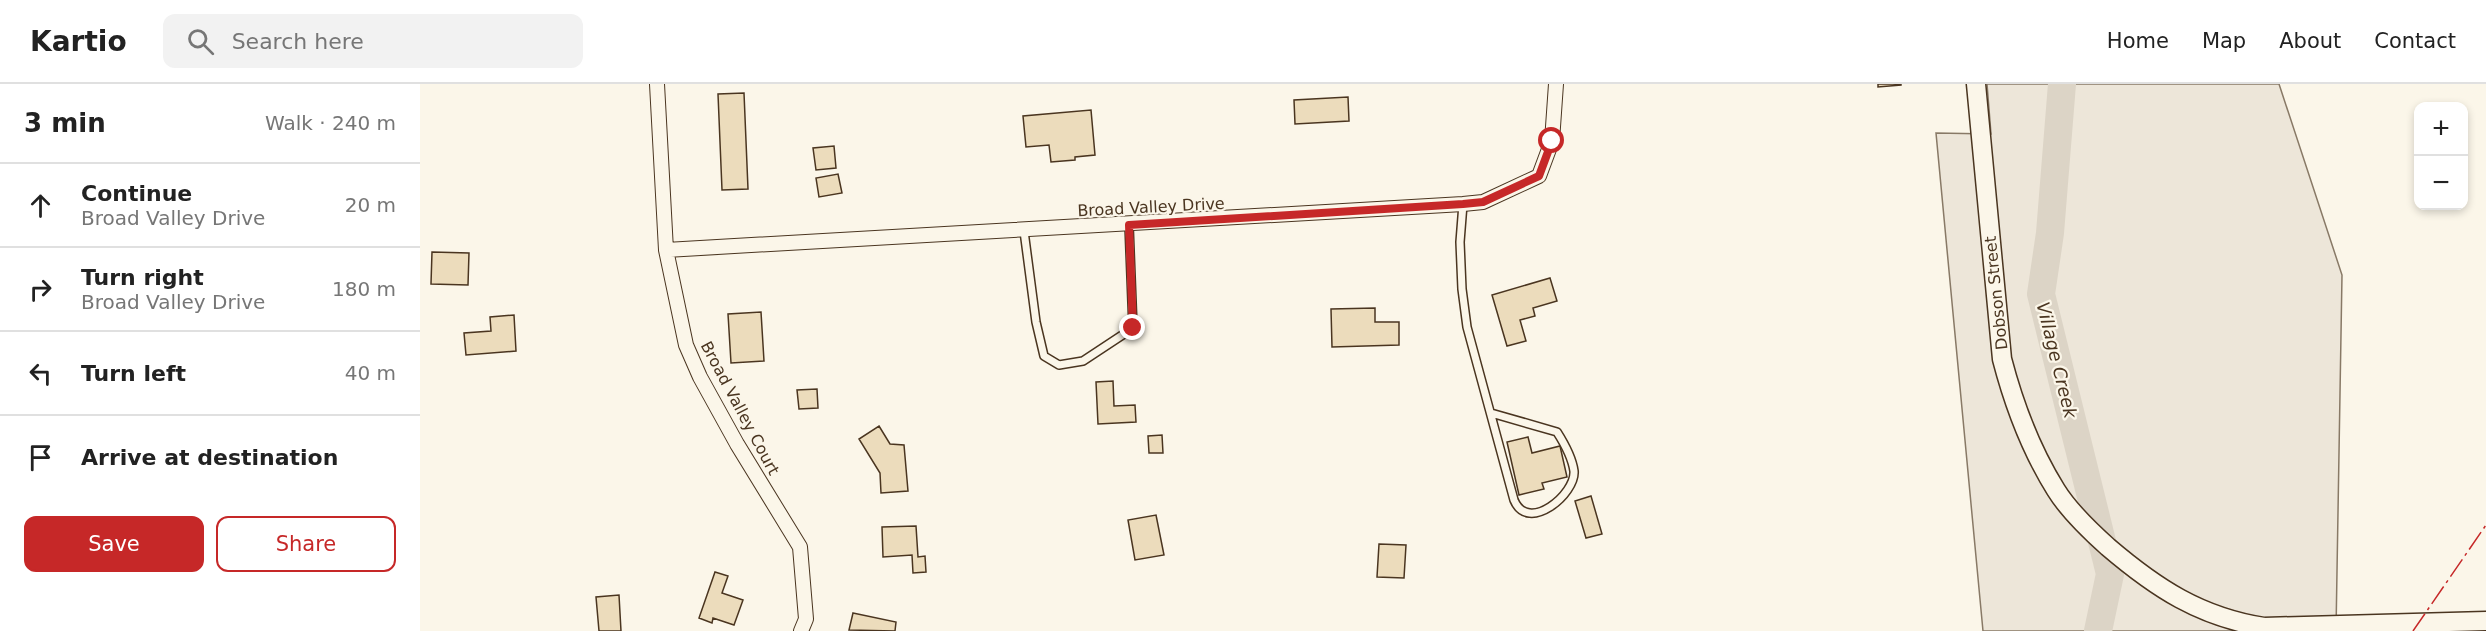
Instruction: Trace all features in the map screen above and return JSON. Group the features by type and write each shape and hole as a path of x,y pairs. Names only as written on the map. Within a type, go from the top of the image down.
{"street":[{"name":"Broad Valley Court","path":"657,84 666,250 686,345 700,377 737,444 800,547 806,619 801,631"},
{"name":"Broad Valley Drive","path":"666,250 1129,225 1483,202 1539,176 1552,141 1556,84"},
{"name":"Dobson Street","path":"1976,84 2002,359 2013,401 2056,491 2099,539 2143,577 2157,586 2214,615 2264,627 2486,621"}],"lane":[{"path":"1463,204 1460,242 1462,289 1467,327 1491,413 1518,509 1527,514 1541,512 1557,501 1570,486 1574,472 1567,449 1557,432 1491,413"},
{"path":"1024,231 1036,322 1044,356 1059,365 1083,361 1133,328 1129,225"}],"shaded area":[{"path":"1987,84 2279,84 2342,275 2336,631 1983,631 1936,133 1991,134"}],"building":[{"path":"1878,84 1901,84 1901,85 1878,87"},
{"path":"744,93 748,189 722,190 718,94"},
{"path":"1348,97 1349,121 1295,124 1294,100"},
{"path":"1091,110 1095,155 1051,162 1049,145 1026,147 1023,116"},
{"path":"834,146 836,168 816,170 813,148"},
{"path":"838,174 842,193 819,197 816,178"},
{"path":"432,252 469,253 468,285 431,284"},
{"path":"1550,278 1557,301 1533,308 1535,316 1520,320 1526,341 1507,346 1492,295"},
{"path":"1375,308 1375,322 1399,322 1399,345 1332,347 1331,309"},
{"path":"761,312 764,361 731,363 728,314"},
{"path":"514,315 516,351 466,355 464,333 491,331 490,317"},
{"path":"1113,381 1114,406 1135,405 1136,422 1098,424 1096,382"},
{"path":"817,389 818,408 799,409 797,390"},
{"path":"879,426 890,444 904,445 908,491 881,493 880,473 859,439"},
{"path":"1162,435 1163,453 1149,453 1148,436"},
{"path":"1528,437 1532,453 1560,446 1567,477 1542,483 1544,489 1519,495 1507,442"},
{"path":"1591,496 1602,534 1586,538 1575,501"},
{"path":"1156,515 1164,555 1135,560 1128,520"},
{"path":"916,526 918,557 925,556 926,572 913,573 912,555 883,557 882,527"},
{"path":"1379,544 1406,545 1404,578 1377,577"},
{"path":"715,572 728,576 722,593 743,600 734,625 713,618 712,623 699,618"},
{"path":"619,595 621,631 599,631 596,597"},
{"path":"853,613 896,622 895,631 849,630"}],"waterway":[{"name":"Village Creek","path":"2062,84 2050,233 2041,294 2110,574 2098,631"}],"power":[{"path":"2413,631 2486,525"}],"route":[{"path":"1133,328 1129,225 1483,202 1539,176 1552,141"}]}
